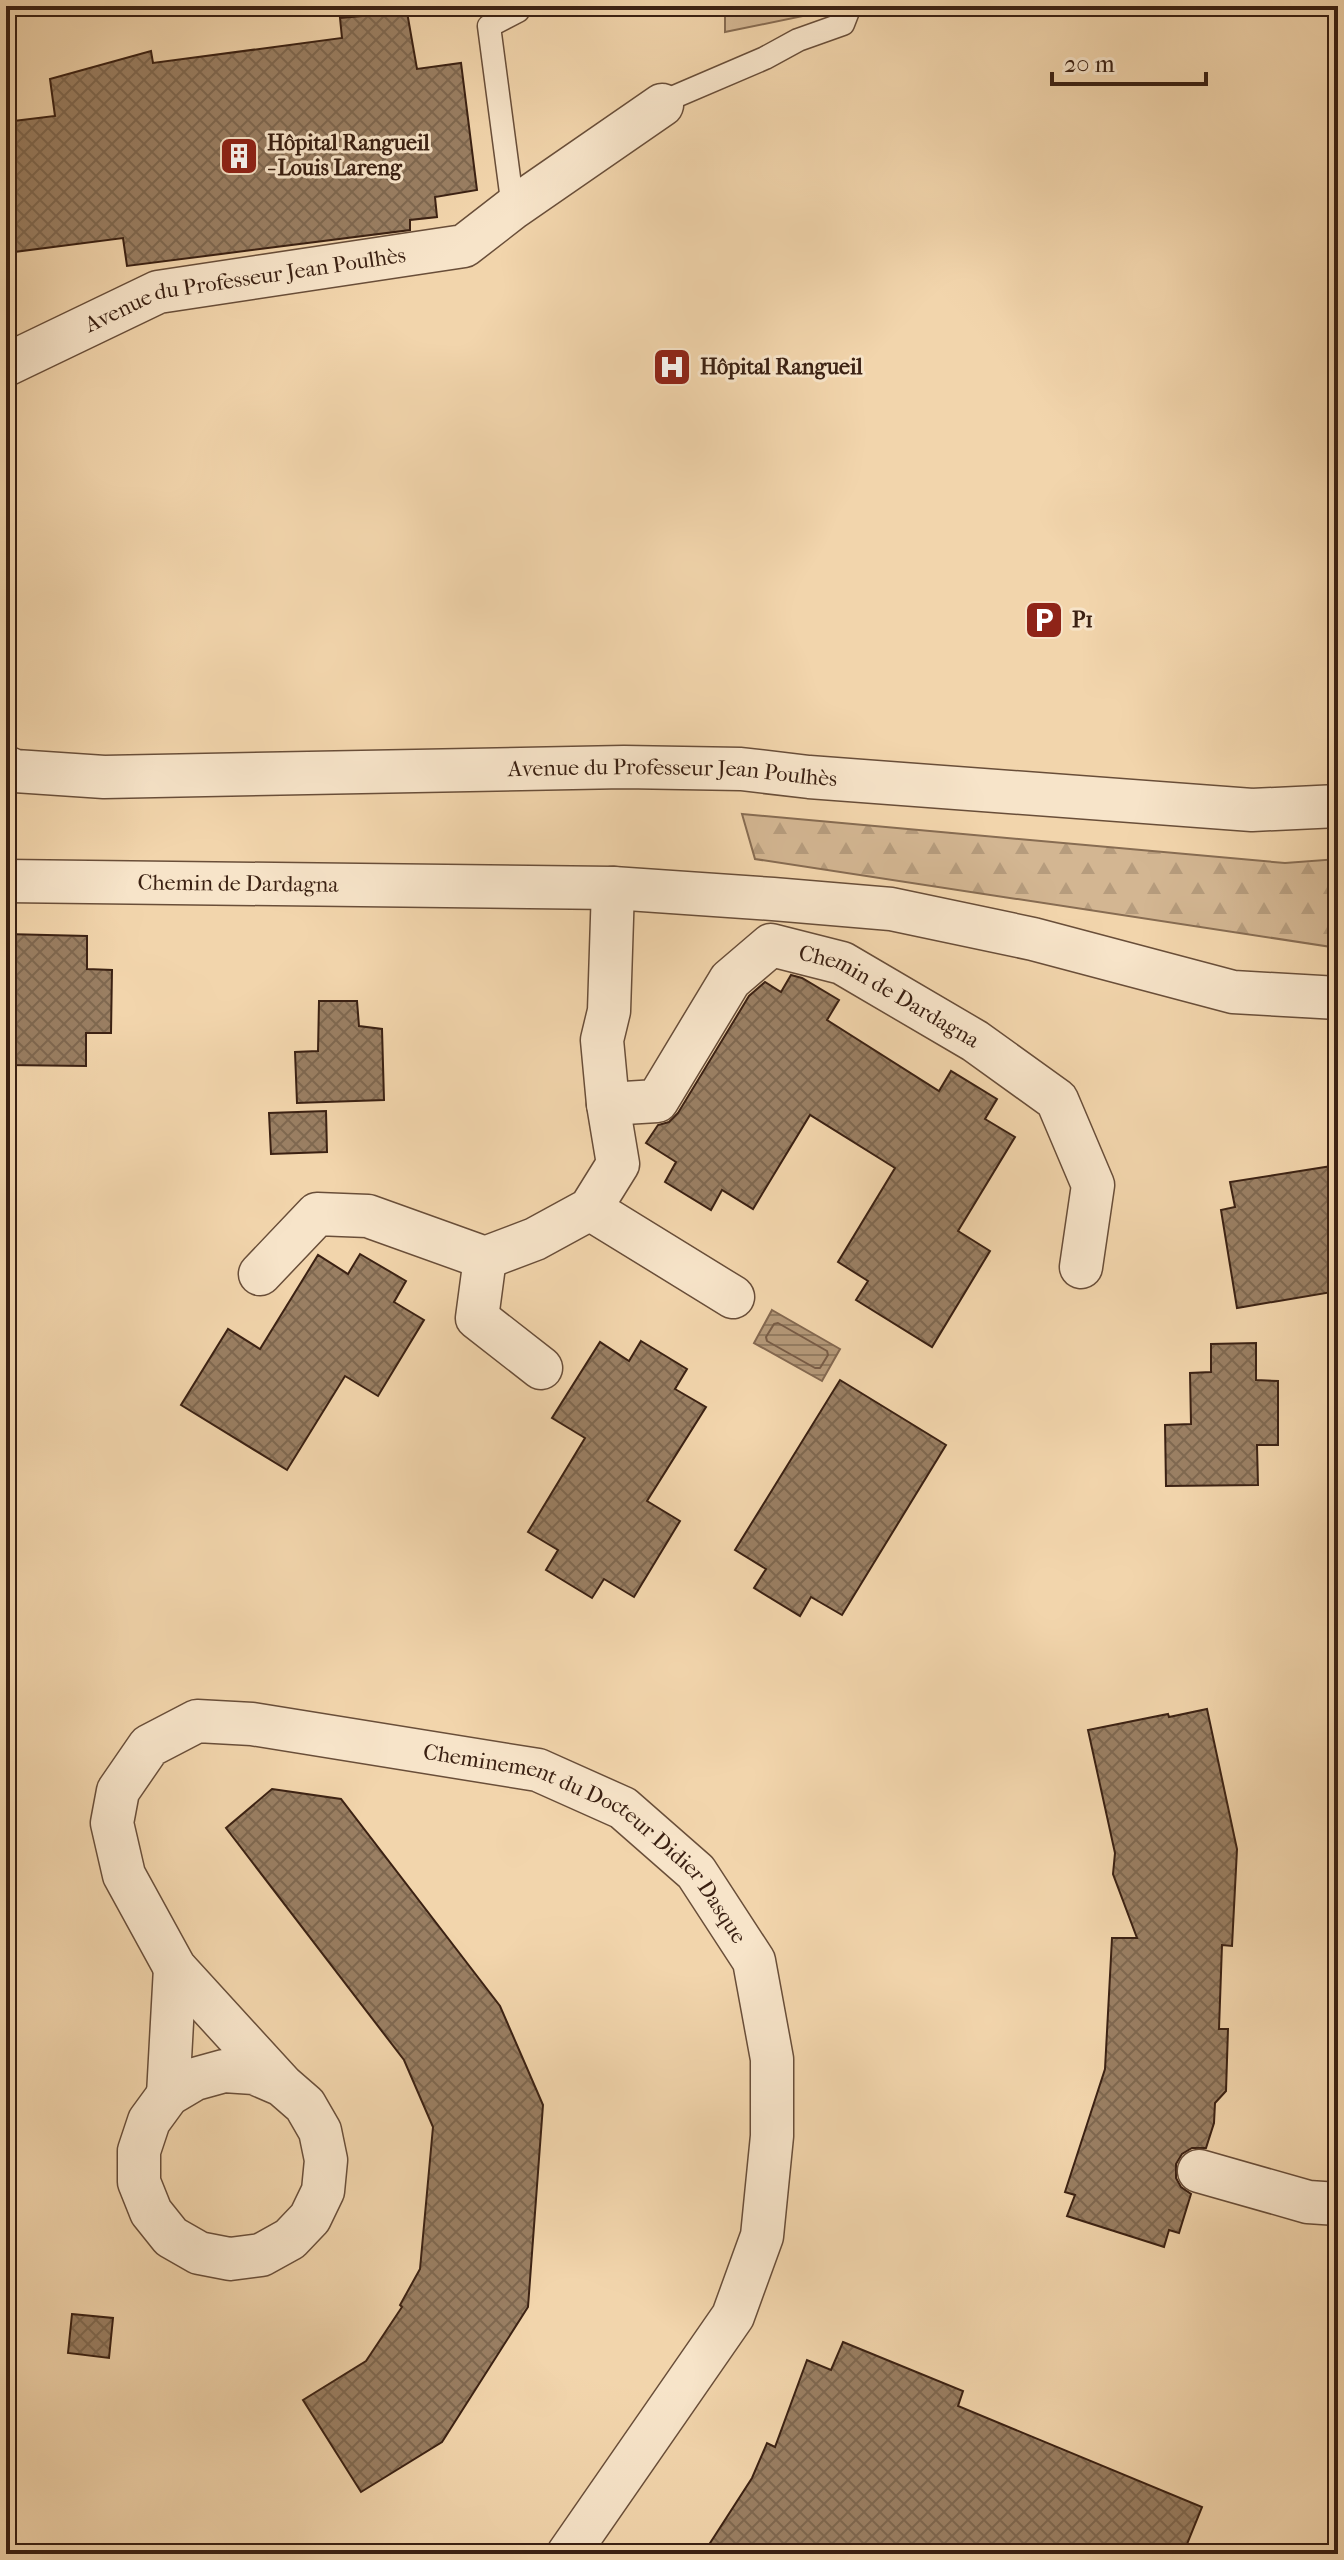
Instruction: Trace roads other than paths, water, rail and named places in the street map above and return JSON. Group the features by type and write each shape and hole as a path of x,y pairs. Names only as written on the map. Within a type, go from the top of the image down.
{"street":[{"name":"Avenue du Professeur Jean Poulhès","path":"6,365 158,292 464,246 513,208 662,105"},
{"name":"Avenue du Professeur Jean Poulhès","path":"6,767 15,771 104,777 624,767 741,769 809,777 1252,810 1338,806"},
{"name":"Chemin de Dardagna","path":"6,881 613,888 891,909 1033,939 1233,992 1338,998"},
{"path":"260,1274 317,1214 368,1216 485,1258 535,1239 590,1209 618,1164 602,1040 609,1011 613,888"},
{"name":"Chemin de Dardagna","path":"608,1104 657,1101 730,980 771,945 842,963 975,1041 1057,1100 1093,1185 1081,1267"},
{"path":"590,1209 733,1297"},
{"path":"485,1258 477,1318 541,1368"},
{"name":"Cheminement du Docteur Didier Dasque","path":"282,2085 254,2073 224,2071 195,2079 168,2095 149,2121 139,2151 139,2182 151,2212 171,2237 199,2253 230,2259 261,2255 290,2239 310,2218 323,2191 326,2160 320,2131 305,2105 282,2085 175,1968 124,1875 112,1823 118,1791 149,1746 197,1721 252,1724 538,1770 623,1808 696,1872 754,1961 772,2059 772,2136 762,2236 733,2316 568,2554"},
{"name":"Cheminement du Docteur Didier Dasque","path":"168,2095 175,1968"},
{"path":"1199,2171 1308,2202 1338,2204"}],"lane":[{"name":"Avenue du Professeur Jean Poulhès","path":"662,105 798,40 843,24 850,6"},
{"path":"513,208 489,26 518,11"}],"water":[{"path":"772,1310 840,1349 822,1381 754,1343"}],"place":[{"name":"Hôpital Rangueil - Louis Lareng","path":"239,156"},
{"name":"Hôpital Rangueil","path":"672,367"},
{"name":"P1","path":"1044,620"}]}
